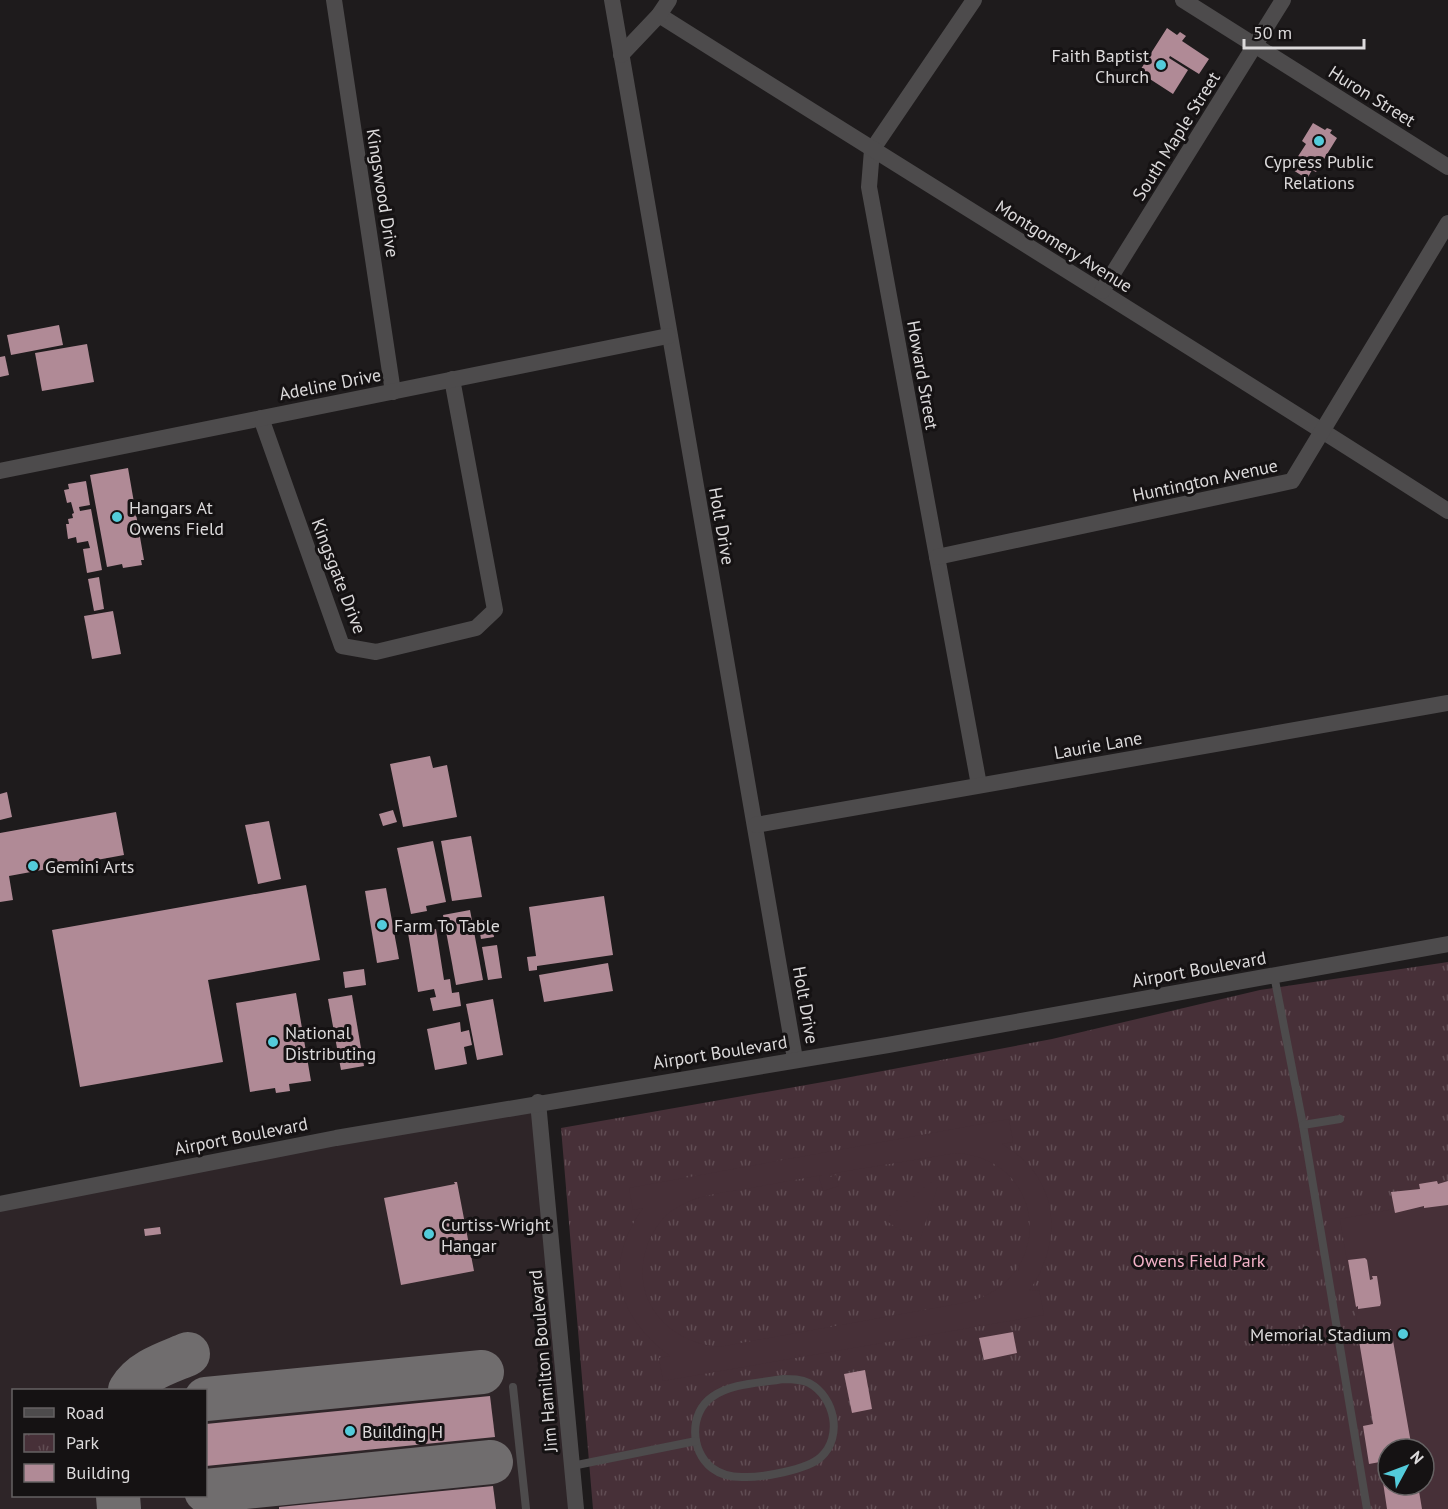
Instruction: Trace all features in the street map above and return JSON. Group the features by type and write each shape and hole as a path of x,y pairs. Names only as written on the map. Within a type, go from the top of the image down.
{"street":[{"name":"Kingswood Drive","path":"334,0 393,392"},
{"name":"Holt Drive","path":"612,0 668,336 756,825 795,1059"},
{"path":"621,55 659,15 669,0"},
{"name":"Howard Street","path":"974,0 872,150 869,187 979,785"},
{"name":"Huron Street","path":"1183,0 1448,167"},
{"name":"South Maple Street","path":"1102,291 1283,0"},
{"name":"Montgomery Avenue","path":"659,15 872,150 1102,291 1448,511"},
{"name":"Huntington Avenue","path":"937,557 1292,481 1448,223"},
{"name":"Adeline Drive","path":"0,471 668,336"},
{"name":"Kingsgate Drive","path":"261,418 342,646 376,652 476,628 495,610 452,380"},
{"name":"Laurie Lane","path":"756,825 1448,703"},
{"name":"Airport Boulevard","path":"0,1204 336,1138 538,1102 888,1045 1448,944"},
{"name":"Jim Hamilton Boulevard","path":"538,1102 576,1509"}],"lane":[{"path":"1274,975 1303,1125 1367,1509"},
{"path":"1303,1125 1340,1119"},
{"path":"783,1379 804,1381 818,1389 830,1407 835,1427 828,1448 812,1463 801,1468 748,1478 722,1474 711,1467 703,1458 696,1442 697,1418 702,1407 711,1397 725,1390 783,1379"},
{"path":"513,1387 526,1509"},
{"path":"572,1466 696,1442"}],"shaded area":[{"path":"538,1102 576,1509 0,1509 0,1204"}],"green space":[{"name":"Owens Field Park","path":"1448,962 1448,1509 593,1509 561,1128 1052,1039 1260,990"},
{"path":"1009,1119 1013,1142 1002,1144 1025,1161 1037,1176 1050,1208 1050,1242 1045,1259 1029,1291 1039,1290 1044,1315 663,1381 659,1358 670,1356 637,1324 627,1306 621,1288 620,1269 623,1249 630,1229 643,1208 633,1210 629,1188","holes":["956,1153 986,1160 1009,1175 1023,1196 1030,1221 1027,1246 1016,1269 997,1289 968,1302 719,1347 684,1337 669,1328 657,1316 649,1302 644,1286 643,1268 648,1243 665,1216 683,1204 718,1193 822,1175 819,1177 823,1191 839,1186 836,1175 830,1177 829,1174"]},
{"path":"936,1178 942,1182 937,1188 919,1242 885,1220"},
{"name":"Memorial Stadium","path":"1448,1199 1448,1509 1388,1509 1386,1497 1436,1497 1436,1437 1376,1437 1340,1219"}],"building":[{"name":"Faith Baptist Church","path":"1167,28 1177,35 1180,32 1186,36 1182,41 1209,59 1199,74 1170,56 1169,58 1188,70 1173,94 1139,72"},
{"path":"1313,123 1325,130 1327,128 1332,130 1330,133 1337,138 1316,172 1312,170 1307,179 1293,170 1298,163 1295,161 1306,144 1302,141"},
{"path":"59,325 63,345 11,355 7,335"},
{"path":"87,344 94,382 42,391 35,353"},
{"path":"5,356 9,375 0,377 0,357"},
{"name":"Hangars At Owens Field","path":"128,468 144,560 141,560 142,565 123,568 122,564 107,567 90,475"},
{"path":"86,481 90,505 79,507 80,511 91,509 102,570 87,573 83,549 90,548 88,541 77,543 76,537 68,539 66,524 69,524 68,519 73,518 74,513 71,502 67,503 64,490 69,489 68,484"},
{"path":"99,577 104,609 94,611 88,579"},
{"path":"113,611 121,654 92,659 84,616"},
{"path":"430,756 433,768 447,765 457,817 403,827 390,764"},
{"path":"7,792 12,817 0,820 0,794"},
{"path":"393,810 397,822 383,826 379,814"},
{"name":"Gemini Arts","path":"116,812 124,855 9,876 13,900 0,902 0,833"},
{"path":"269,821 281,879 258,884 245,825"},
{"path":"471,836 482,897 452,901 441,841"},
{"path":"433,841 446,902 426,906 427,911 411,914 397,848"},
{"path":"306,885 320,960 208,980 223,1062 80,1087 52,930"},
{"name":"Farm To Table","path":"386,888 399,959 377,963 365,891"},
{"path":"604,896 613,955 537,966 537,970 529,971 527,957 536,956 529,907"},
{"path":"470,910 483,980 456,985 443,915"},
{"path":"491,919 494,937 481,939 478,921"},
{"path":"436,929 444,980 450,979 452,993 459,992 461,1006 433,1011 430,998 436,997 434,989 418,992 408,933"},
{"path":"497,945 502,978 488,980 482,947"},
{"path":"608,963 613,991 544,1002 539,975"},
{"path":"364,969 366,985 345,988 343,972"},
{"name":"National Distributing","path":"296,993 311,1081 289,1084 290,1091 276,1093 275,1088 250,1092 236,1003"},
{"path":"352,995 364,1066 341,1070 328,999"},
{"path":"493,999 503,1055 477,1060 466,1004"},
{"path":"460,1022 461,1032 469,1030 472,1045 464,1047 467,1064 435,1070 427,1029"},
{"path":"1437,1181 1438,1184 1448,1181 1448,1205 1424,1208 1424,1206 1395,1213 1391,1192 1420,1189 1419,1184"},
{"name":"Curtiss-Wright Hangar","path":"454,1182 457,1182 474,1271 401,1285 384,1198 455,1184"},
{"path":"160,1227 161,1234 145,1236 144,1229"},
{"path":"1365,1258 1370,1280 1373,1279 1372,1276 1377,1276 1381,1303 1380,1306 1358,1309 1348,1260"},
{"path":"1391,1329 1410,1437 1376,1437 1376,1463 1369,1464 1363,1426 1373,1424 1358,1335"},
{"path":"1013,1332 1017,1353 984,1360 979,1338"},
{"path":"865,1370 872,1409 852,1413 844,1374"},
{"name":"Building H","path":"490,1396 495,1437 207,1466 207,1424"},
{"path":"493,1486 496,1509 279,1509 279,1507"},
{"path":"1385,1497 1420,1497 1422,1509 1387,1509"}],"taxiway":[{"path":"131,1389 148,1372 188,1354"},
{"path":"207,1399 482,1372"},
{"path":"207,1491 491,1462"},
{"path":"118,1497 119,1509"}],"place":[{"name":"Faith Baptist Church","path":"1161,65"},
{"name":"Cypress Public Relations","path":"1319,141"},
{"name":"Hangars At Owens Field","path":"117,517"},
{"name":"Gemini Arts","path":"33,866"},
{"name":"Farm To Table","path":"382,925"},
{"name":"National Distributing","path":"273,1042"},
{"name":"Curtiss-Wright Hangar","path":"429,1234"},
{"name":"Memorial Stadium","path":"1403,1334"},
{"name":"Building H","path":"350,1431"}]}
